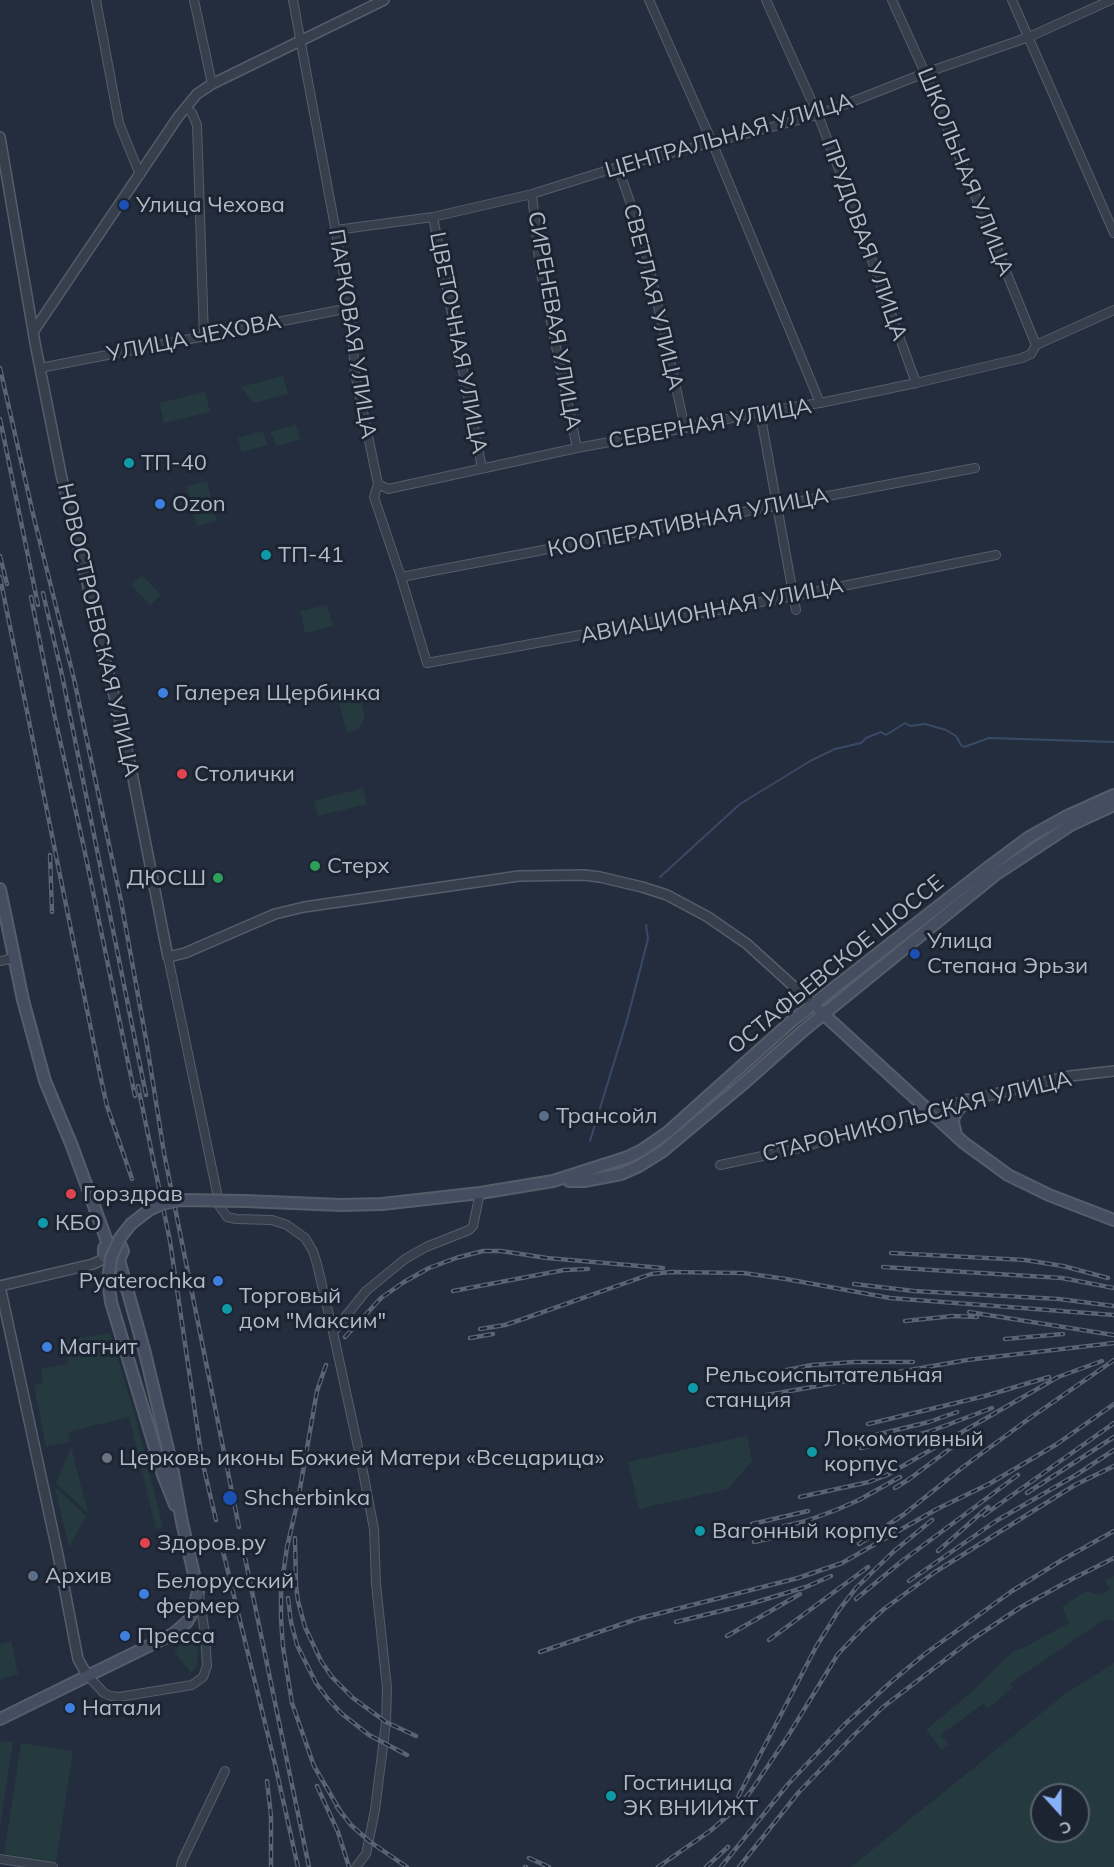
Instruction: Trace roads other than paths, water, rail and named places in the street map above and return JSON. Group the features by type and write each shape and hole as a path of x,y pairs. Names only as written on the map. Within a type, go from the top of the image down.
{"main road":[{"name":"ОСТАФЬЕВСКОЕ ШОССЕ","path":"182,1522 162,1475 111,1302 108,1280 113,1252 126,1230 144,1213 162,1204 187,1199 341,1205 382,1204 480,1193 554,1181 635,1154 679,1122 793,1020 1029,837 1065,817 1114,795"},
{"name":"ОСТАФЬЕВСКОЕ ШОССЕ","path":"554,1181 607,1178 621,1174 651,1159 678,1139 824,1014 995,874 1071,825 1114,805"},
{"path":"0,889 14,958 45,1081 108,1244"},
{"path":"813,1004 927,1110 1008,1174 1071,1204 1114,1220"},
{"path":"956,1135 954,1117 967,1100"},
{"path":"113,1242 121,1246 123,1254 119,1260 113,1262 106,1258 104,1251 108,1244 113,1242"},
{"path":"0,1719 87,1675 156,1644 180,1629 193,1611 198,1592 169,1451 119,1260"}],"street":[{"path":"96,0 119,123 140,175"},
{"path":"194,0 212,84"},
{"name":"ПАРКОВАЯ УЛИЦА","path":"293,0 350,308 355,374 378,484 374,497 427,663"},
{"path":"33,332 197,94 212,84 384,0"},
{"path":"649,0 712,142 820,403"},
{"name":"ПРУДОВАЯ УЛИЦА","path":"766,0 818,115 916,383"},
{"name":"ШКОЛЬНАЯ УЛИЦА","path":"892,0 925,73 1036,345"},
{"path":"1012,0 1114,233"},
{"name":"ЦЕНТРАЛЬНАЯ УЛИЦА","path":"336,230 433,217 532,194 618,167 818,115 925,73 1029,37 1111,0"},
{"path":"186,107 192,113 197,125 204,337"},
{"name":"НОВОСТРОЕВСКАЯ УЛИЦА","path":"0,137 33,332 61,474 129,758 217,1200 227,1217 272,1220 287,1225 304,1238 313,1251 333,1332"},
{"name":"СВЕТЛАЯ УЛИЦА","path":"618,167 644,243 685,428"},
{"name":"СИРЕНЕВАЯ УЛИЦА","path":"532,194 540,269 577,448"},
{"name":"ЦВЕТОЧНАЯ УЛИЦА","path":"433,217 482,468"},
{"name":"УЛИЦА ЧЕХОВА","path":"40,368 350,308"},
{"name":"СЕВЕРНАЯ УЛИЦА","path":"378,484 388,489 577,448 760,412 820,403 1022,358 1031,354 1036,345 1114,310"},
{"path":"760,412 796,610"},
{"name":"КООПЕРАТИВНАЯ УЛИЦА","path":"401,577 975,468"},
{"name":"АВИАЦИОННАЯ УЛИЦА","path":"427,663 794,596 996,555"},
{"path":"168,957 185,953 275,914 296,908 519,876 584,875 642,887 667,895 687,905 747,944 813,1004"},
{"path":"0,961 14,958"},
{"name":"СТАРОНИКОЛЬСКАЯ УЛИЦА","path":"720,1166 800,1148 967,1100 1070,1076 1114,1071"},
{"path":"356,1867 366,1854 375,1810 386,1722 387,1688 377,1596 374,1529 333,1332 366,1292 405,1259 426,1247 469,1230 475,1221 480,1193"},
{"path":"106,1258 93,1264 0,1286 78,1659 87,1675 104,1693 111,1696 192,1685 203,1677 207,1666 205,1634 198,1592"},
{"path":"181,1867 225,1770"},
{"path":"0,1859 53,1867"}],"waterway":[{"path":"660,877 740,804 812,760 835,749 861,743 866,738 881,732 886,735 905,723 910,726 925,724 946,730 956,736 964,747 989,738 1114,742"},
{"path":"590,1141 627,1020 648,939 646,925"}],"railway":[{"path":"0,368 74,679 121,901 164,1153 239,1527"},
{"path":"0,419 38,605"},
{"path":"0,556 7,584"},
{"path":"0,577 101,1079 107,1106 132,1179"},
{"path":"43,593 62,675 146,1095"},
{"path":"31,597 135,1096"},
{"path":"50,855 52,912"},
{"path":"138,1086 170,1241 202,1460 216,1520"},
{"path":"345,1337 381,1298 404,1282 429,1268 483,1251 663,1268"},
{"path":"891,1253 1025,1260 1063,1266 1108,1278"},
{"path":"883,1267 1062,1278 1114,1288"},
{"path":"453,1291 564,1270 588,1269"},
{"path":"480,1329 505,1325 651,1274 671,1272 743,1273 890,1298 1114,1315"},
{"path":"854,1284 914,1291 1059,1299 1114,1306"},
{"path":"969,1312 1114,1335"},
{"path":"905,1321 953,1316 977,1317"},
{"path":"470,1338 493,1334"},
{"path":"1005,1339 1063,1334"},
{"path":"761,1396 967,1360 1114,1343"},
{"path":"859,1544 903,1515 963,1467 1114,1360"},
{"path":"800,1497 869,1482 887,1475 1058,1377 1102,1361"},
{"path":"757,1376 812,1365 913,1362"},
{"path":"326,1365 317,1391 298,1500 287,1547 281,1589 281,1619 292,1703 314,1766 342,1814"},
{"path":"868,1424 985,1396 1049,1377"},
{"path":"540,1652 637,1619 798,1578 842,1563 937,1509 989,1484 1057,1444 1114,1404"},
{"path":"861,1448 931,1431 992,1408"},
{"path":"859,1439 929,1422 957,1412"},
{"path":"984,1515 1114,1423"},
{"path":"1027,1493 1114,1437"},
{"path":"895,1488 951,1448"},
{"path":"909,1581 996,1521 1076,1475 1114,1450"},
{"path":"658,1867 710,1831 737,1808 788,1736 838,1654 884,1609 935,1572 1075,1485 1114,1466"},
{"path":"856,1599 902,1561 1018,1475"},
{"path":"751,1534 806,1521 836,1510 900,1477"},
{"path":"938,1551 988,1507"},
{"path":"752,1524 808,1511"},
{"path":"738,1797 816,1647 839,1610 856,1588 893,1552 932,1520"},
{"path":"721,1867 789,1783 845,1724 891,1682 926,1653 1012,1591 1114,1531"},
{"path":"754,1542 785,1535"},
{"path":"295,1538 298,1601 305,1627 321,1661 332,1677 353,1698 386,1722 416,1736"},
{"path":"242,1543 309,1867"},
{"path":"222,1547 298,1867"},
{"path":"739,1867 799,1792 883,1707 971,1640 1021,1607 1114,1558"},
{"path":"769,1640 868,1567"},
{"path":"676,1622 753,1603 806,1587 831,1576"},
{"path":"727,1636 800,1594"},
{"path":"288,1598 297,1645 316,1683 328,1699 341,1713 369,1735 407,1755"},
{"path":"267,1781 271,1816 271,1867"},
{"path":"317,1786 338,1832 349,1867"},
{"path":"337,1807 351,1825 369,1841 407,1867"},
{"path":"706,1867 728,1847"},
{"path":"529,1858 549,1867"}],"place":[{"name":"Улица Чехова","path":"124,205"},
{"name":"ТП-40","path":"129,463"},
{"name":"Ozon","path":"160,504"},
{"name":"ТП-41","path":"266,555"},
{"name":"Галерея Щербинка","path":"163,693"},
{"name":"Столички","path":"182,774"},
{"name":"Стерх","path":"315,866"},
{"name":"ДЮСШ","path":"218,878"},
{"name":"Улица Степана Эрьзи","path":"915,954"},
{"name":"Трансойл","path":"544,1116"},
{"name":"Горздрав","path":"71,1194"},
{"name":"КБО","path":"43,1223"},
{"name":"Pyaterochka","path":"218,1281"},
{"name":"Торговый дом \"Максим\"","path":"227,1309"},
{"name":"Магнит","path":"47,1347"},
{"name":"Рельсоиспытательная станция","path":"693,1388"},
{"name":"Локомотивный корпус","path":"812,1452"},
{"name":"Церковь иконы Божией Матери «Всецарица»","path":"107,1458"},
{"name":"Shcherbinka","path":"230,1498"},
{"name":"Вагонный корпус","path":"700,1531"},
{"name":"Здоров.ру","path":"145,1543"},
{"name":"Архив","path":"33,1576"},
{"name":"Белорусский фермер","path":"144,1594"},
{"name":"Пресса","path":"125,1636"},
{"name":"Натали","path":"70,1708"},
{"name":"Гостиница ЭК ВНИИЖТ","path":"611,1796"}]}
